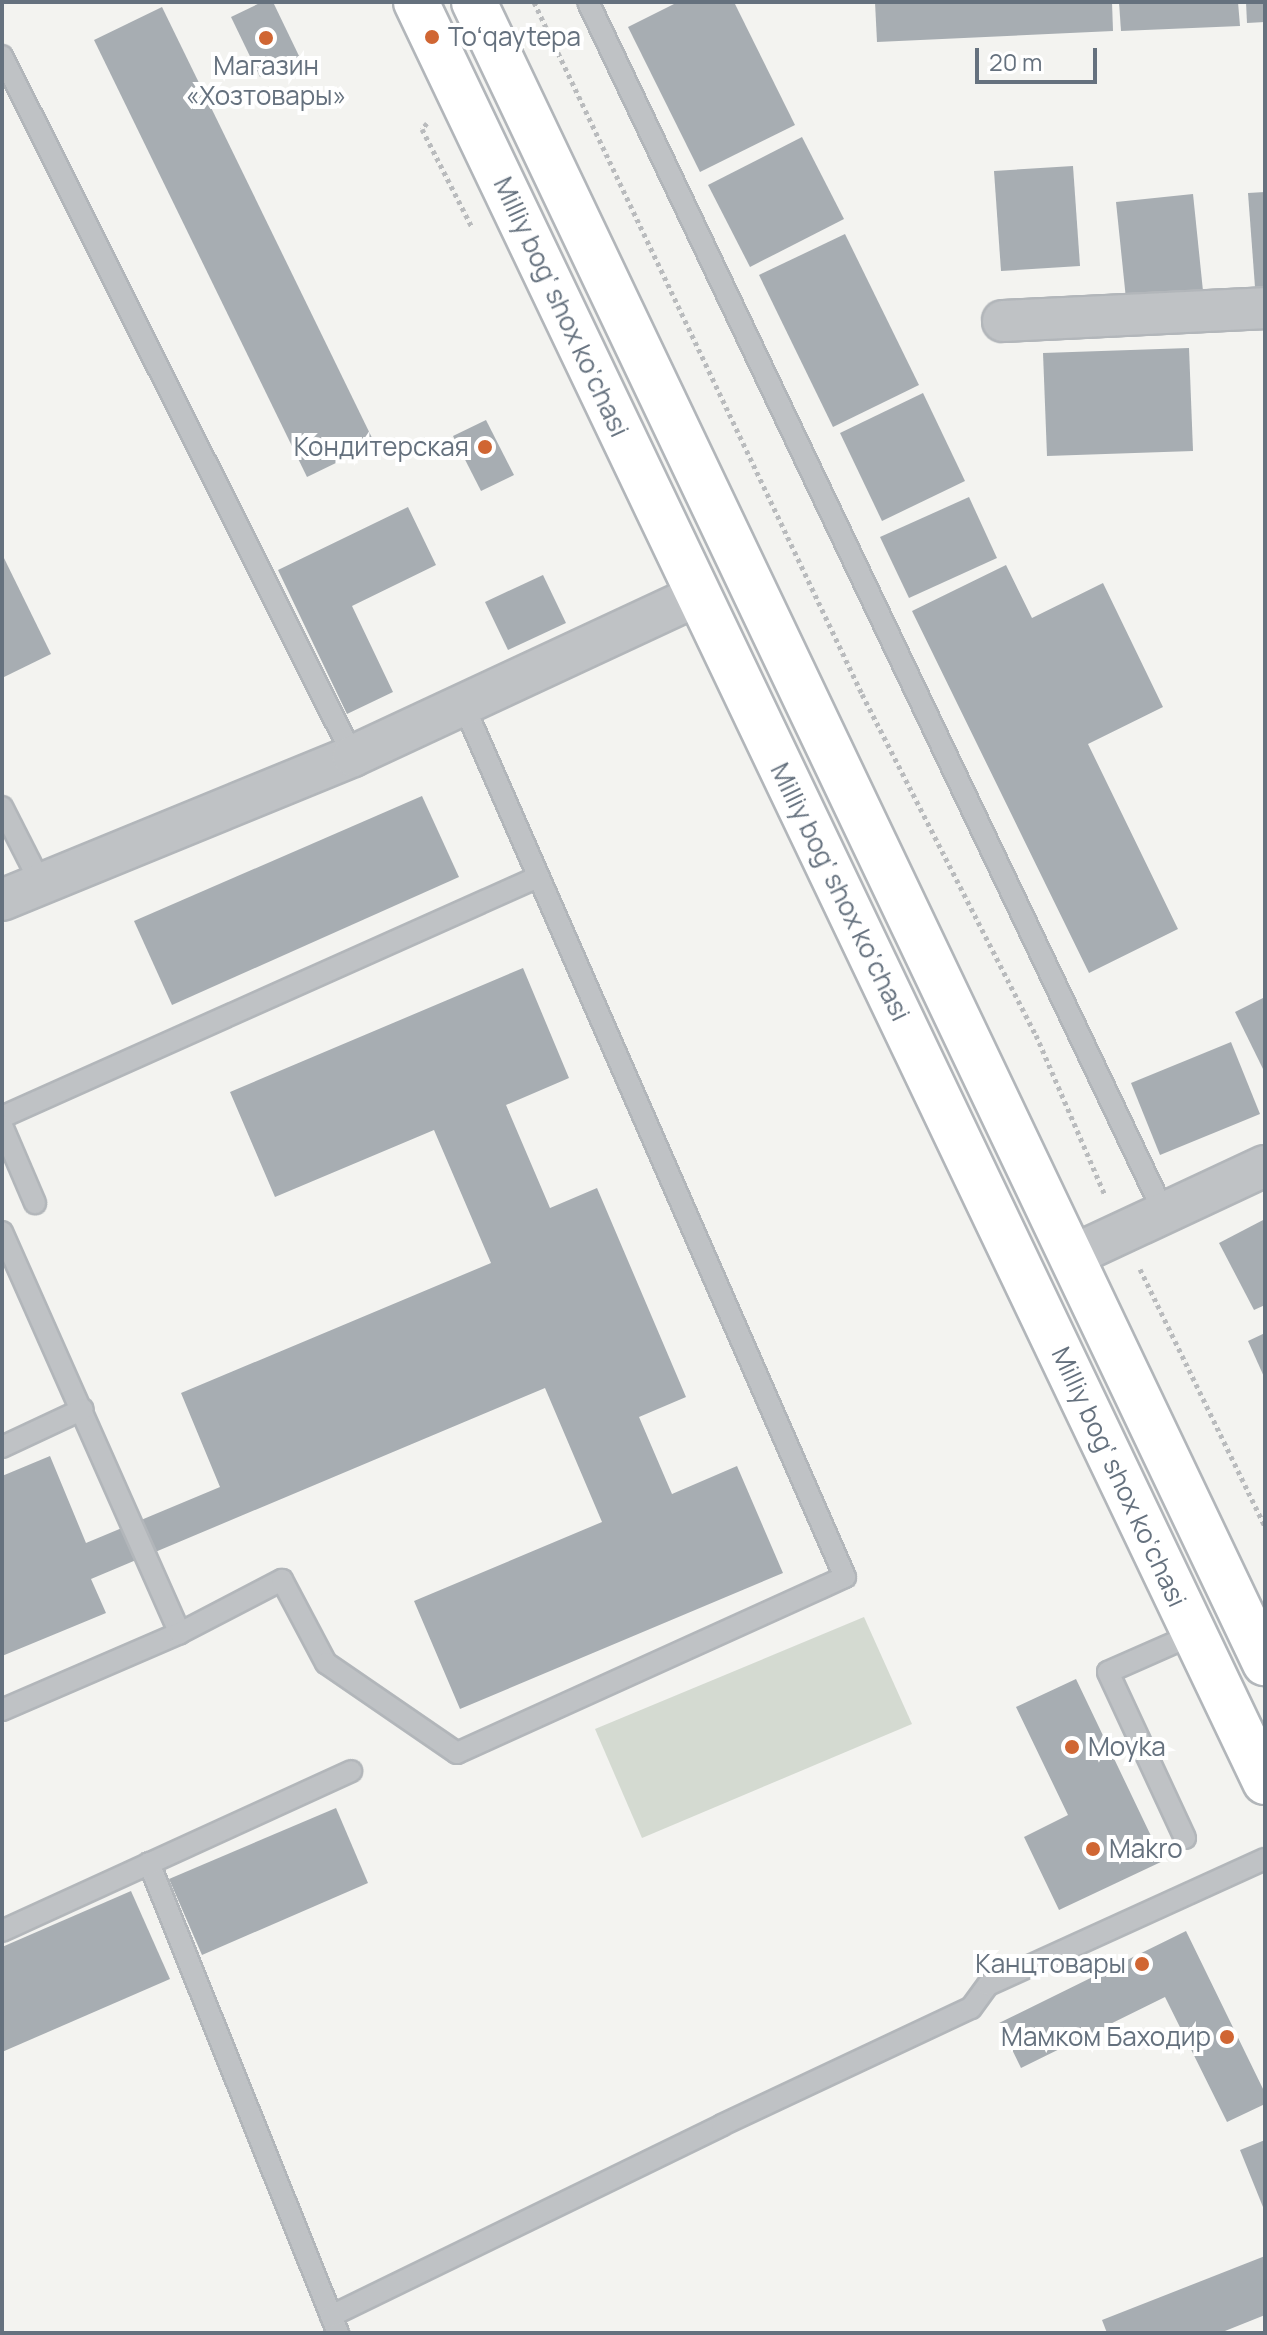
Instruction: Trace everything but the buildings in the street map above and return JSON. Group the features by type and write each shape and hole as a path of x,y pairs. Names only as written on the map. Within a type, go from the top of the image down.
{"main road":[{"name":"Milliy bog‘ shox ko‘chasi","path":"416,2 1265,1782"},
{"name":"Milliy bog‘ shox ko‘chasi","path":"474,2 1265,1663"},
{"path":"524,228 570,203"},
{"path":"1025,1279 1072,1256"}],"street":[{"path":"1003,321 1265,308"},
{"path":"2,900 353,756 699,595"},
{"path":"1072,1256 1265,1166"}],"lane":[{"path":"588,2 1164,1213"},
{"path":"2,56 353,756"},
{"path":"2,1710 180,1633 282,1580 326,1663 457,1753 845,1577 463,704"},
{"path":"2,807 41,884"},
{"path":"2,1117 538,877"},
{"path":"2,1126 35,1203"},
{"path":"2,1232 180,1633"},
{"path":"2,1447 83,1409"},
{"path":"1185,1838 1108,1672 1194,1634"},
{"path":"2,1931 351,1771"},
{"path":"149,1863 334,2324 722,2125 971,2008 988,1985 1265,1859"}],"path":[{"path":"534,2 862,694 1036,1035 1076,1134 1265,1526"}],"shaded area":[{"path":"864,1617 912,1724 642,1838 595,1729"}],"place":[{"name":"Toʻqaytepa","path":"432,37"},
{"name":"Магазин «Хозтовары»","path":"266,38"},
{"name":"Кондитерская","path":"485,447"},
{"name":"Moyka","path":"1072,1747"},
{"name":"Makro","path":"1093,1849"},
{"name":"Канцтовары","path":"1142,1964"},
{"name":"Мамком Баходир","path":"1227,2037"}]}
